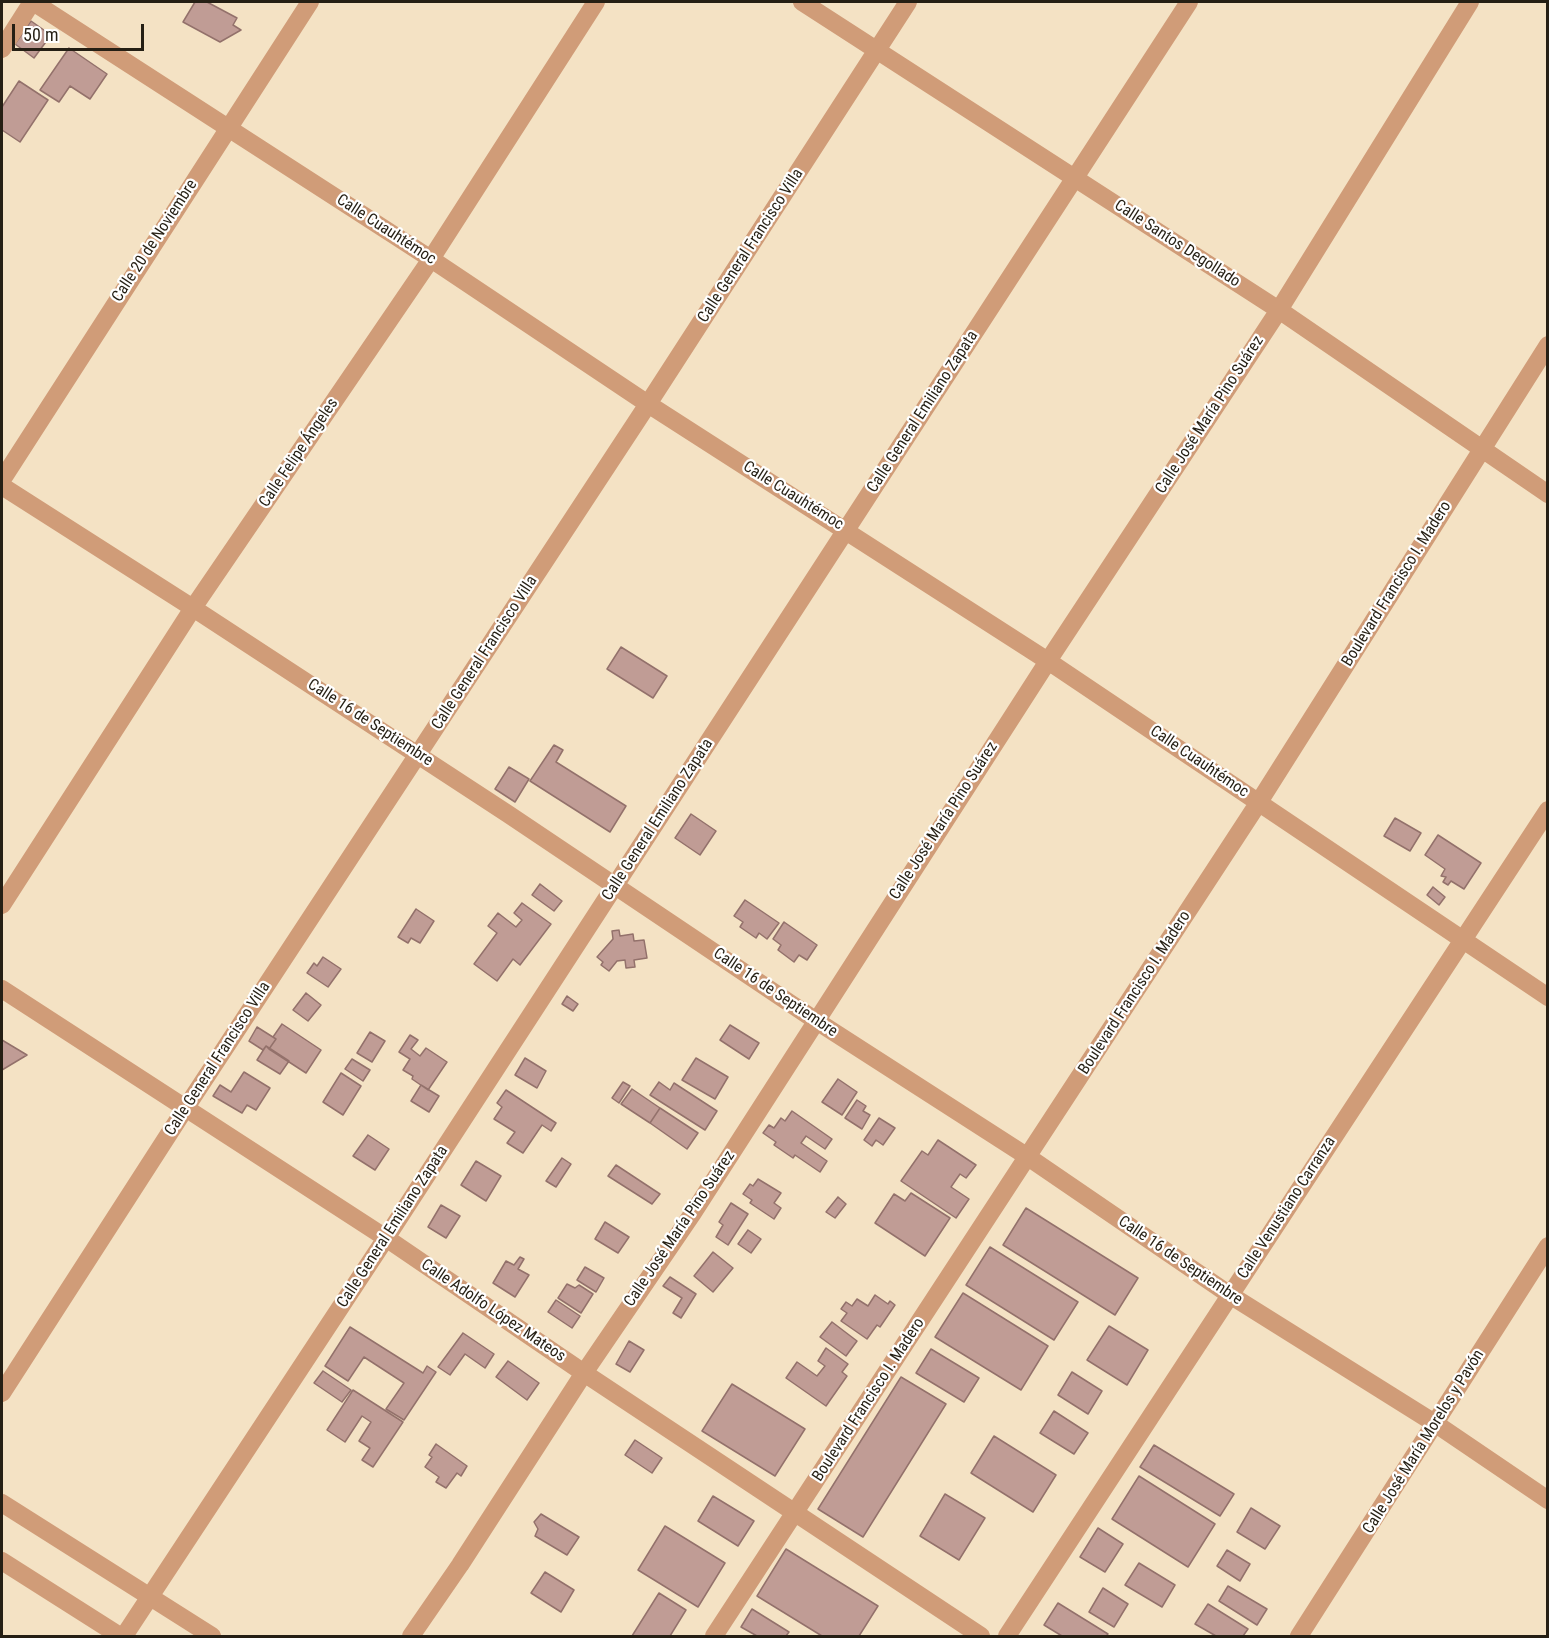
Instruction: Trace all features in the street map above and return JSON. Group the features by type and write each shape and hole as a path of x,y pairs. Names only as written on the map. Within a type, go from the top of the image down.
{"street":[{"path":"2,49 33,2"},
{"name":"Calle Cuauhtémoc","path":"33,2 431,259 648,404 1048,661 1548,997"},
{"name":"Calle 20 de Noviembre","path":"2,480 310,2"},
{"name":"Calle Felipe Ángeles","path":"2,905 194,608 431,259 596,2"},
{"name":"Calle Santos Degollado","path":"802,2 1279,310 1548,494"},
{"name":"Calle General Francisco Villa","path":"2,1393 185,1108 648,404 908,2"},
{"name":"Calle General Emiliano Zapata","path":"122,1636 386,1238 1189,2"},
{"name":"Calle José María Pino Suárez","path":"411,1636 460,1565 584,1373 693,1213 1048,661 1279,310 1470,2"},
{"name":"Boulevard Francisco I. Madero","path":"714,1636 1259,802 1548,345"},
{"name":"Calle 16 de Septiembre","path":"2,486 194,608 816,1020 1028,1157 1230,1295 1436,1424 1548,1500"},
{"name":"Calle Venustiano Carranza","path":"1007,1636 1548,810"},
{"name":"Calle Adolfo López Mateos","path":"2,989 386,1238 584,1373 981,1636"},
{"name":"Calle José María Morelos y Pavón","path":"1299,1636 1548,1246"},
{"path":"2,1503 212,1636"},
{"path":"2,1561 122,1636"}],"building":[{"path":"195,2 207,2 237,18 233,25 241,30 220,42 183,22"},
{"path":"31,21 51,35 34,58 15,44"},
{"path":"69,48 107,74 90,99 70,86 59,102 40,90"},
{"path":"19,81 48,100 20,142 2,130 2,107"},
{"path":"621,647 667,676 653,698 607,669"},
{"path":"554,745 563,750 556,762 626,806 610,832 530,781"},
{"path":"509,767 529,779 515,802 495,789"},
{"path":"691,814 716,831 700,855 675,838"},
{"path":"1395,818 1421,833 1410,851 1384,836"},
{"path":"1438,835 1481,863 1464,889 1451,881 1448,885 1443,882 1446,877 1441,876 1445,869 1425,855"},
{"path":"540,884 562,901 554,911 532,895"},
{"path":"1433,887 1445,897 1439,905 1427,895"},
{"path":"745,900 779,923 767,939 759,933 756,938 740,927 743,922 734,916"},
{"path":"522,903 551,924 520,965 513,959 497,981 474,964 497,933 488,926 498,913 516,927 522,920 514,913"},
{"path":"416,909 434,921 420,943 411,938 408,943 398,937"},
{"path":"784,922 817,945 807,960 799,955 794,962 778,950 781,945 773,939"},
{"path":"619,930 620,936 633,934 634,941 644,940 647,958 634,960 635,967 626,968 625,960 617,961 609,971 601,965 603,962 597,957 613,939 612,931"},
{"path":"323,957 341,969 328,987 307,973 314,963 317,966"},
{"path":"306,993 321,1005 308,1021 293,1010"},
{"path":"567,996 578,1004 573,1011 562,1004"},
{"path":"282,1024 321,1050 306,1073 269,1049 276,1039 273,1037"},
{"path":"730,1025 759,1043 749,1059 720,1040"},
{"path":"257,1027 276,1039 269,1049 266,1046 263,1050 249,1041"},
{"path":"370,1032 385,1041 372,1062 357,1053"},
{"path":"410,1035 418,1040 411,1049 420,1056 426,1048 447,1062 428,1090 403,1070 410,1059 399,1052"},
{"path":"2,1040 27,1055 2,1070"},
{"path":"266,1046 289,1061 280,1074 257,1060"},
{"path":"525,1058 546,1071 537,1088 515,1075"},
{"path":"696,1058 728,1077 715,1099 682,1080"},
{"path":"352,1059 370,1070 363,1081 345,1069"},
{"path":"244,1072 270,1088 256,1110 247,1105 242,1113 213,1096 220,1085 231,1092"},
{"path":"341,1073 361,1086 343,1115 323,1102"},
{"path":"838,1079 857,1092 842,1115 822,1102"},
{"path":"623,1082 630,1086 619,1103 612,1098"},
{"path":"659,1082 670,1090 674,1083 717,1111 705,1130 650,1095"},
{"path":"421,1085 439,1096 429,1112 411,1101"},
{"path":"632,1089 660,1108 650,1123 621,1104"},
{"path":"506,1090 556,1123 551,1131 542,1125 523,1153 507,1143 515,1132 494,1119 502,1107 497,1103"},
{"path":"857,1100 866,1106 863,1111 870,1115 862,1129 845,1118"},
{"path":"660,1108 698,1133 687,1149 650,1123"},
{"path":"792,1111 832,1139 825,1149 806,1136 801,1143 827,1161 820,1172 795,1155 793,1158 774,1145 776,1142 763,1133 769,1125 774,1128 781,1118 785,1121"},
{"path":"879,1118 895,1128 883,1145 876,1140 872,1146 864,1140"},
{"path":"368,1135 389,1149 375,1170 353,1156"},
{"path":"938,1140 976,1165 966,1178 960,1174 951,1187 969,1199 956,1218 901,1181 922,1151 928,1155"},
{"path":"562,1158 571,1164 556,1187 546,1181"},
{"path":"476,1161 501,1176 486,1201 461,1185"},
{"path":"616,1165 660,1194 652,1204 608,1176"},
{"path":"758,1179 781,1193 774,1203 781,1208 774,1219 750,1203 752,1200 743,1194 750,1184 753,1186"},
{"path":"911,1193 950,1218 925,1256 875,1223 894,1194 905,1201"},
{"path":"838,1197 846,1204 835,1218 826,1212"},
{"path":"731,1203 748,1214 728,1245 716,1237 723,1225 719,1222"},
{"path":"441,1205 460,1216 446,1238 428,1227"},
{"path":"1026,1208 1138,1278 1115,1315 1003,1245"},
{"path":"605,1222 629,1237 618,1253 595,1239"},
{"path":"748,1230 761,1239 751,1253 738,1244"},
{"path":"990,1247 1078,1302 1054,1340 966,1285"},
{"path":"713,1252 733,1268 713,1292 694,1276"},
{"path":"520,1257 524,1259 518,1269 529,1275 515,1297 493,1283 506,1261 514,1265"},
{"path":"585,1267 604,1278 596,1292 577,1280"},
{"path":"670,1277 696,1294 681,1318 673,1313 682,1298 663,1286"},
{"path":"567,1284 575,1288 579,1285 593,1294 581,1313 558,1298"},
{"path":"963,1293 1048,1346 1021,1390 935,1337"},
{"path":"875,1295 888,1304 890,1301 895,1305 880,1327 877,1325 867,1339 841,1321 847,1313 841,1309 846,1302 852,1306 857,1299 868,1306"},
{"path":"556,1300 580,1316 572,1328 548,1312"},
{"path":"832,1322 857,1341 846,1356 820,1337"},
{"path":"1109,1326 1148,1350 1127,1385 1087,1360"},
{"path":"350,1327 423,1373 427,1366 436,1372 404,1420 386,1409 404,1383 364,1357 348,1381 325,1366"},
{"path":"463,1333 494,1354 485,1368 465,1354 450,1375 438,1367"},
{"path":"629,1341 644,1350 630,1372 616,1364"},
{"path":"826,1348 848,1364 842,1372 847,1376 826,1406 786,1378 797,1362 817,1376 825,1366 818,1361"},
{"path":"931,1349 979,1378 964,1402 916,1373"},
{"path":"508,1361 539,1383 527,1400 496,1377"},
{"path":"323,1371 351,1390 342,1402 314,1383"},
{"path":"1072,1372 1102,1391 1088,1414 1058,1395"},
{"path":"901,1377 946,1404 863,1537 818,1509"},
{"path":"732,1384 805,1429 775,1476 702,1431"},
{"path":"353,1390 403,1422 373,1467 362,1460 370,1448 359,1441 371,1422 362,1416 345,1442 327,1430"},
{"path":"1054,1411 1088,1433 1074,1454 1040,1433"},
{"path":"994,1436 1056,1475 1033,1512 971,1473"},
{"path":"635,1440 662,1458 652,1473 625,1455"},
{"path":"436,1444 467,1466 461,1476 457,1473 446,1488 436,1482 439,1477 425,1467 432,1457 429,1455"},
{"path":"1154,1445 1234,1494 1220,1516 1140,1467"},
{"path":"1139,1476 1215,1524 1188,1567 1112,1519"},
{"path":"945,1494 985,1518 959,1560 920,1536"},
{"path":"713,1496 754,1521 738,1546 698,1521"},
{"path":"1251,1508 1280,1526 1265,1549 1237,1532"},
{"path":"541,1514 579,1537 567,1555 535,1536 538,1529 534,1522"},
{"path":"665,1526 725,1563 698,1607 638,1570"},
{"path":"1098,1528 1123,1544 1105,1572 1080,1557"},
{"path":"786,1549 878,1606 859,1636 822,1636 757,1596"},
{"path":"1227,1550 1250,1564 1240,1581 1217,1566"},
{"path":"1139,1563 1175,1585 1162,1607 1125,1585"},
{"path":"545,1572 574,1590 561,1612 531,1593"},
{"path":"1228,1586 1267,1609 1257,1625 1219,1601"},
{"path":"1103,1588 1128,1604 1114,1627 1089,1612"},
{"path":"659,1593 686,1610 670,1636 632,1636"},
{"path":"1058,1603 1108,1634 1106,1636 1062,1636 1044,1625"},
{"path":"1208,1604 1248,1629 1243,1636 1216,1636 1195,1624"},
{"path":"752,1609 789,1632 786,1636 757,1636 741,1627"}]}
